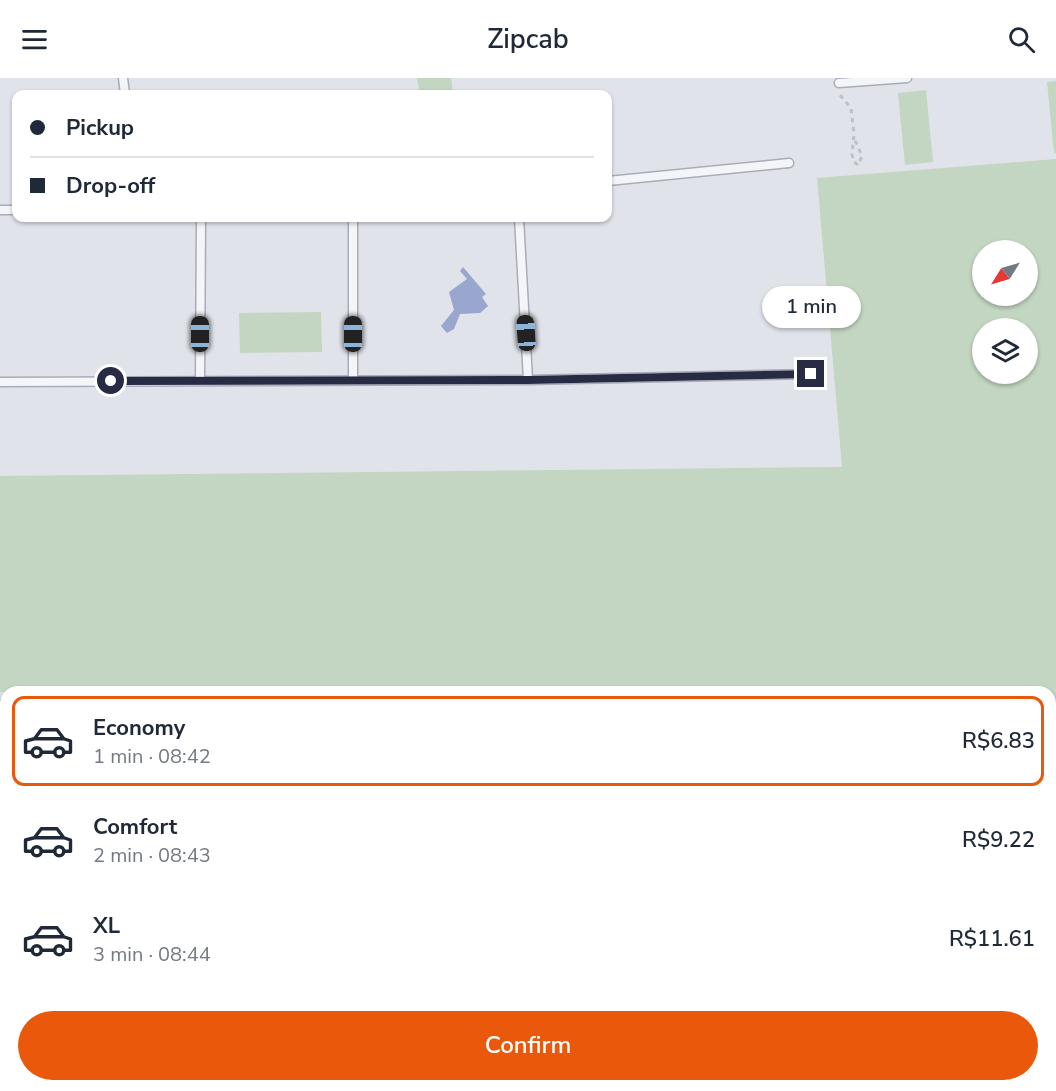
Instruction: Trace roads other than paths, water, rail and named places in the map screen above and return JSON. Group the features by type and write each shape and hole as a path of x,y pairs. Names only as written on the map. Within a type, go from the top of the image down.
{"lane":[{"path":"839,83 907,78"},
{"path":"612,181 789,163"},
{"path":"200,380 201,222"},
{"path":"353,222 353,380"},
{"path":"519,222 528,380"},
{"path":"0,382 528,380 811,374"}],"water":[{"path":"463,267 486,294 482,297 488,306 480,313 460,314 454,329 447,333 441,326 454,310 449,292 467,279 460,271"}]}
